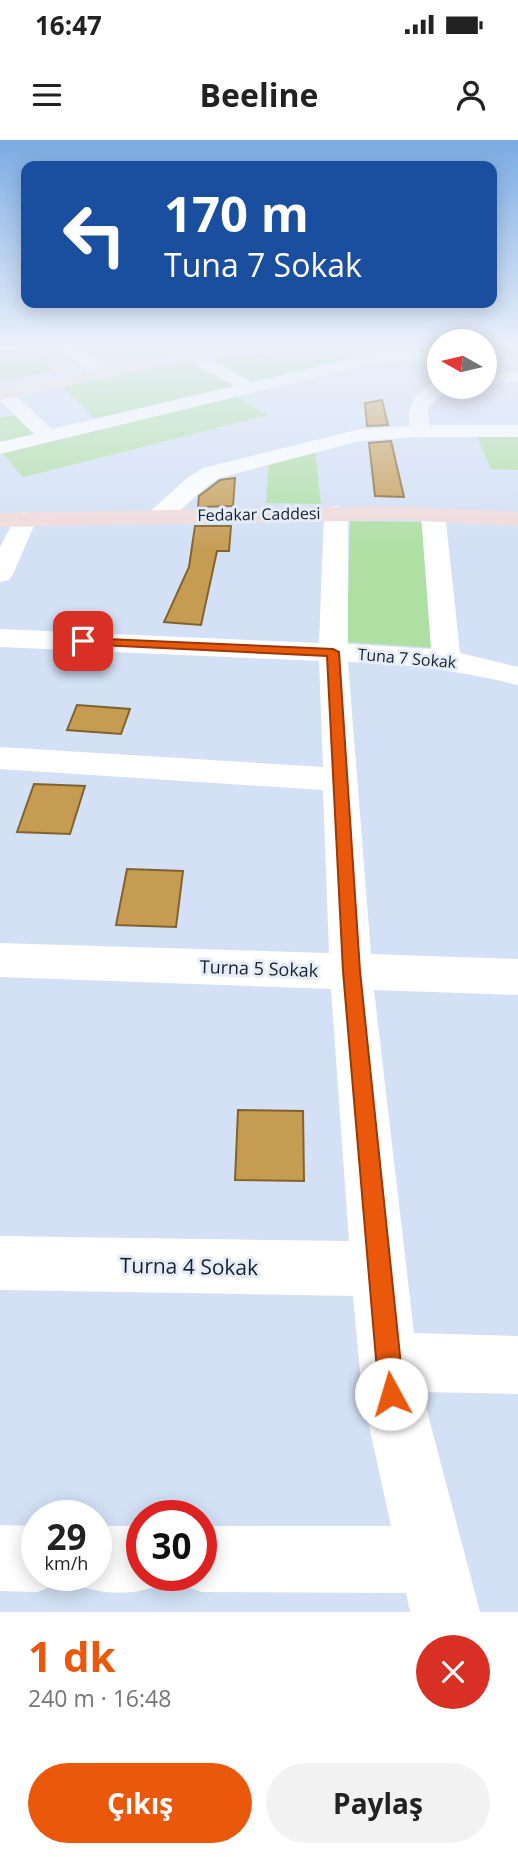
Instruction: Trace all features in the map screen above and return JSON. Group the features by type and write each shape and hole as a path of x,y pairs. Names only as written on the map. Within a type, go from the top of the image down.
{"main road":[{"name":"Fedakar Caddesi","path":"0,520 335,513 433,513 518,519"}],"street":[{"path":"25,414 50,437"},
{"path":"0,448 145,414"},
{"path":"418,414 419,431"},
{"path":"157,516 195,483 219,470 335,440 377,433 518,431"},
{"path":"217,1561 438,1586 391,1394 378,1269 351,971 333,652 335,513"},
{"path":"433,513 446,659"},
{"path":"0,574 25,519"},
{"name":"Tuna 7 Sokak","path":"0,638 446,659 518,676"},
{"path":"0,758 342,780"},
{"name":"Turna 5 Sokak","path":"0,960 518,977"},
{"name":"Turna 4 Sokak","path":"0,1263 378,1269"},
{"path":"388,1362 518,1365"},
{"path":"0,1558 21,1559"}],"green space":[{"path":"90,414 137,414 100,423"},
{"path":"161,414 268,415 23,477 1,452"},
{"path":"16,415 40,436 0,445 0,418"},
{"path":"477,437 518,437 518,470 491,469"},
{"path":"315,449 321,504 266,503 269,460"},
{"path":"350,521 425,522 436,648 347,642"}],"building":[{"path":"366,414 385,414 388,425 367,426"},
{"path":"391,441 404,497 375,496 369,443"},
{"path":"235,478 233,506 198,507 199,496 220,480"},
{"path":"195,526 231,526 229,551 217,551 201,625 164,622 189,567"},
{"path":"77,705 130,709 121,734 67,730"},
{"path":"34,784 85,786 70,834 17,832"},
{"path":"127,869 183,871 176,927 116,925"},
{"path":"238,1110 303,1111 304,1181 235,1180"}],"route":[{"path":"83,641 333,652 351,971 391,1394"}]}
